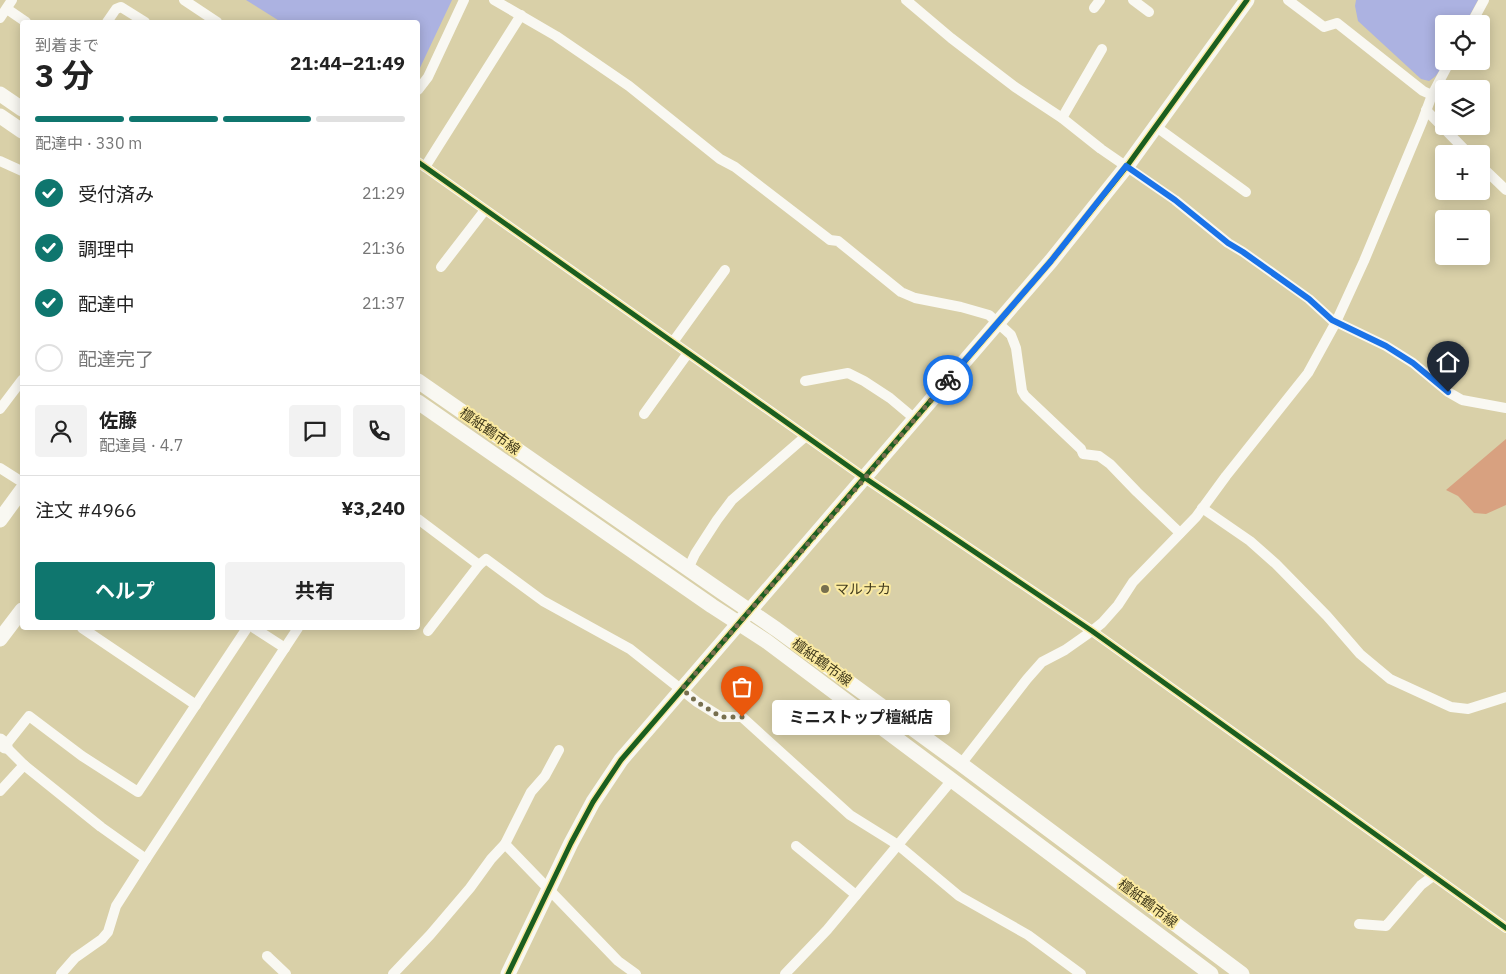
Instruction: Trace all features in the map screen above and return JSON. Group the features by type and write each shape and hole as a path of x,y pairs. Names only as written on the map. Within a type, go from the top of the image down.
{"main road":[{"path":"508,974 571,843 593,802 621,760 1051,261 1126,166 1247,0"},
{"path":"0,94 20,108"},
{"path":"0,116 20,130"},
{"name":"檀紙鶴市線","path":"420,382 784,634 1242,974"},
{"name":"檀紙鶴市線","path":"420,403 766,641 1211,974"},
{"path":"0,520 20,493"},
{"path":"0,639 20,613"}],"street":[{"path":"184,0 213,20"},
{"path":"420,87 428,77 464,0"},
{"path":"494,0 556,36 629,86 720,159 735,167 830,240 838,241 901,292 914,298 961,307 989,315 1011,336 1016,348 1022,391 1025,396 1081,449 1083,454 1099,456 1110,464 1180,533"},
{"path":"906,0 1015,87 1062,118 1101,149 1175,200 1228,243 1309,299 1336,322 1386,346 1413,363 1448,392 1462,400 1506,408"},
{"path":"1133,0 1149,12"},
{"path":"1288,0 1324,27 1337,23 1423,91 1432,95"},
{"path":"1476,15 1484,0"},
{"path":"0,18 10,4 24,20"},
{"path":"108,20 116,9 123,4 143,20"},
{"path":"521,15 421,165 865,478 1092,631 1506,928"},
{"path":"1062,118 1102,49"},
{"path":"961,764 1042,662 1065,650 1092,631 1118,605 1133,582 1202,508 1308,373 1336,322 1364,261 1432,95 1445,70"},
{"path":"1426,110 1460,145"},
{"path":"1155,126 1246,192"},
{"path":"0,161 20,170"},
{"path":"1490,175 1506,190"},
{"path":"441,267 485,210"},
{"path":"673,342 725,270"},
{"path":"644,414 688,353"},
{"path":"805,381 848,373 890,398 915,419"},
{"path":"0,409 20,383"},
{"path":"688,569 701,545 732,500 806,436"},
{"path":"0,468 20,481"},
{"path":"1202,508 1250,541 1276,564 1327,616 1360,654 1390,679 1451,708 1468,709 1506,698"},
{"path":"420,521 479,565"},
{"path":"428,631 479,565 486,559 543,601 630,649 697,702 721,717 742,717 850,815 898,845 959,896 1028,935 1081,974"},
{"path":"85,630 196,705"},
{"path":"146,859 24,765 3,744 30,716 82,756 138,792 245,630"},
{"path":"257,630 285,648"},
{"path":"60,974 75,958 102,939 108,932 116,906 297,630"},
{"path":"393,974 430,935 505,844 531,792 544,776 559,750"},
{"path":"0,791 24,765"},
{"path":"785,974 827,930 952,780"},
{"path":"505,844 618,960 636,974"},
{"path":"796,846 856,895"},
{"path":"1359,924 1386,926 1421,885 1433,876"},
{"path":"267,956 286,974"}],"shaded area":[{"path":"1506,439 1506,505 1486,514 1474,513 1458,496 1446,490"}],"water":[{"path":"246,0 452,0 420,68 420,20 278,20"},
{"path":"1356,0 1478,0 1470,15 1435,15 1435,70 1440,70 1429,81 1421,79 1358,21 1355,6"}],"cycle path":[{"path":"508,974 571,843 593,802 621,760 1051,261 1127,166 1247,0"},
{"path":"420,163 865,478 1092,631 1506,928"}],"way so far":[{"path":"742,717 721,717 697,702 682,689 948,380"}],"place":[{"name":"マルナカ","path":"825,589"},
{"name":"ミニストップ檀紙店","path":"742,717"}],"route":[{"path":"948,380 1051,261 1126,166 1175,200 1228,243 1309,299 1332,320 1386,346 1413,363 1448,392"}]}
